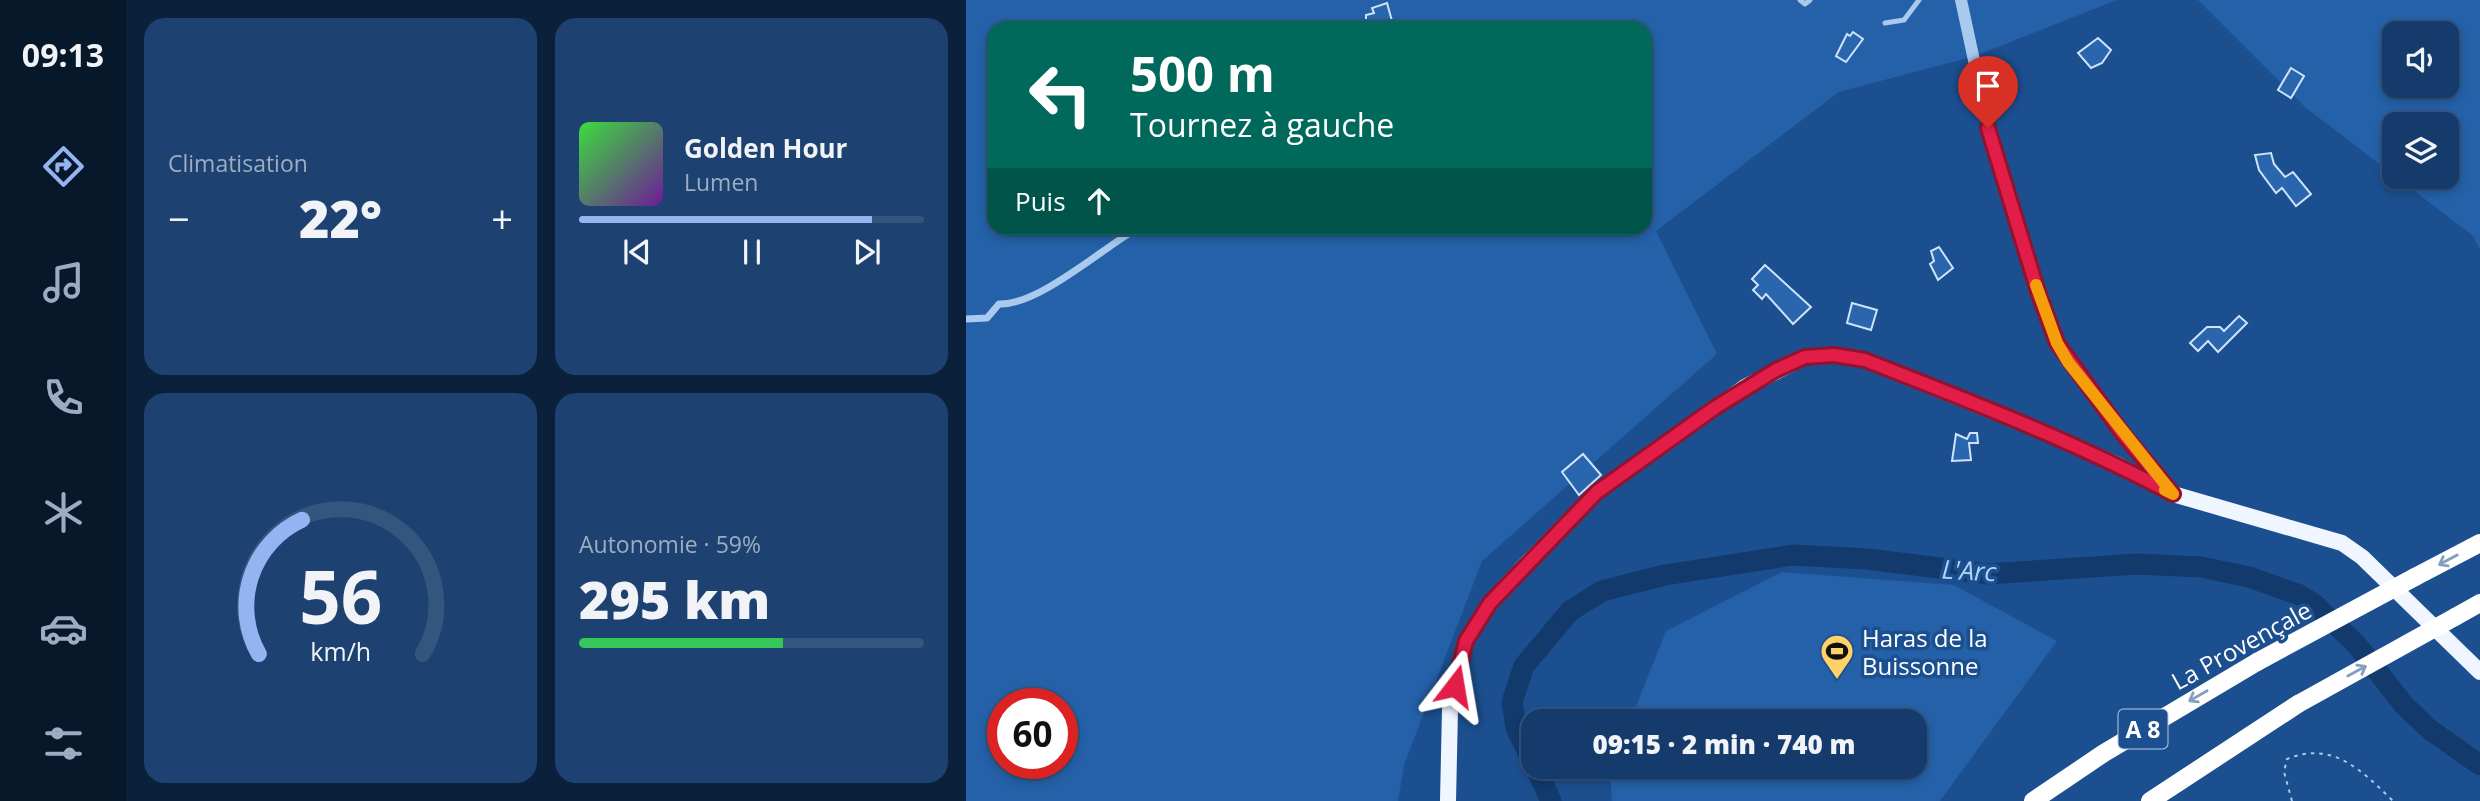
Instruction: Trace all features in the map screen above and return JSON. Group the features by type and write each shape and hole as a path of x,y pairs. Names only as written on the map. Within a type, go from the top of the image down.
{"highway":[{"name":"La Provençale","path":"2033,801 2104,753 2257,662 2480,543"},
{"name":"A 8","path":"2150,801 2298,704 2480,603"}],"main road":[{"path":"1448,801 1450,710 1454,683 1466,641 1490,603 1597,492 1735,394 1805,357 1834,355 1865,360 2118,464 2173,494 2342,543 2362,556 2480,672"},
{"path":"1454,683 1455,801"}],"street":[{"path":"1961,0 1994,153 2057,343 2123,434 2173,494"},
{"path":"966,319 987,318 999,304 1007,304 1039,292 1127,235"}],"lane":[{"path":"1800,0 1805,5 1810,0"},
{"path":"1885,23 1904,20 1919,0"}],"path":[{"path":"2291,801 2284,772 2287,759 2303,753 2326,752 2364,775 2393,801"}],"shaded area":[{"path":"966,0 2117,0 1975,56 1839,92 1656,231 1717,354 1482,561 1404,765 1398,801 966,801"},
{"path":"2198,0 2480,0 2480,249 2472,235 2412,189 2459,189 2459,112 2382,112 2382,166 2306,108"},
{"name":"Haras de la Buissonne","path":"1782,572 1954,585 2057,641 1940,801 1612,801 1610,779 1927,779 1927,709 1635,709 1666,631"}],"building":[{"path":"1387,3 1392,21 1366,21 1366,15 1374,13 1372,8"},
{"path":"1853,32 1863,39 1846,62 1836,56 1847,34 1850,36"},
{"path":"2098,38 2111,50 2102,63 2091,68 2078,53"},
{"path":"2291,68 2304,76 2291,98 2278,90"},
{"path":"2271,153 2274,164 2285,177 2293,172 2311,194 2296,206 2282,188 2276,193 2259,170 2255,155"},
{"path":"1939,247 1953,268 1938,280 1930,264 1934,261 1931,251"},
{"path":"1765,265 1811,307 1793,324 1766,294 1762,299 1753,290 1758,285 1752,279"},
{"path":"1852,303 1877,310 1871,330 1847,323"},
{"path":"2239,316 2247,323 2218,352 2208,341 2198,351 2190,343 2207,327 2220,327 2224,331"},
{"path":"1970,433 1977,433 1978,443 1969,443 1971,460 1952,461 1956,434 1967,439"},
{"path":"1583,454 1601,475 1579,495 1562,472"}],"waterway":[{"name":"L'Arc","path":"1521,738 1516,728 1512,702 1524,666 1570,611 1602,591 1665,575 1793,555 1867,559 1988,574 2137,564 2201,567 2249,577 2300,595 2314,604 2356,644 2404,705 2429,729 2480,765"},
{"name":"L'Arc","path":"1541,779 1551,801"}],"slow traffic":[{"path":"2036,285 2057,343 2068,362 2173,494 2165,490"}],"place":[{"name":"Haras de la Buissonne","path":"1837,681"}],"route":[{"path":"1455,686 1466,641 1490,603 1597,492 1745,387 1805,357 1834,355 1865,360 2118,464 2173,494 2123,434 2068,362 2057,343 2038,292 1988,128"}]}
